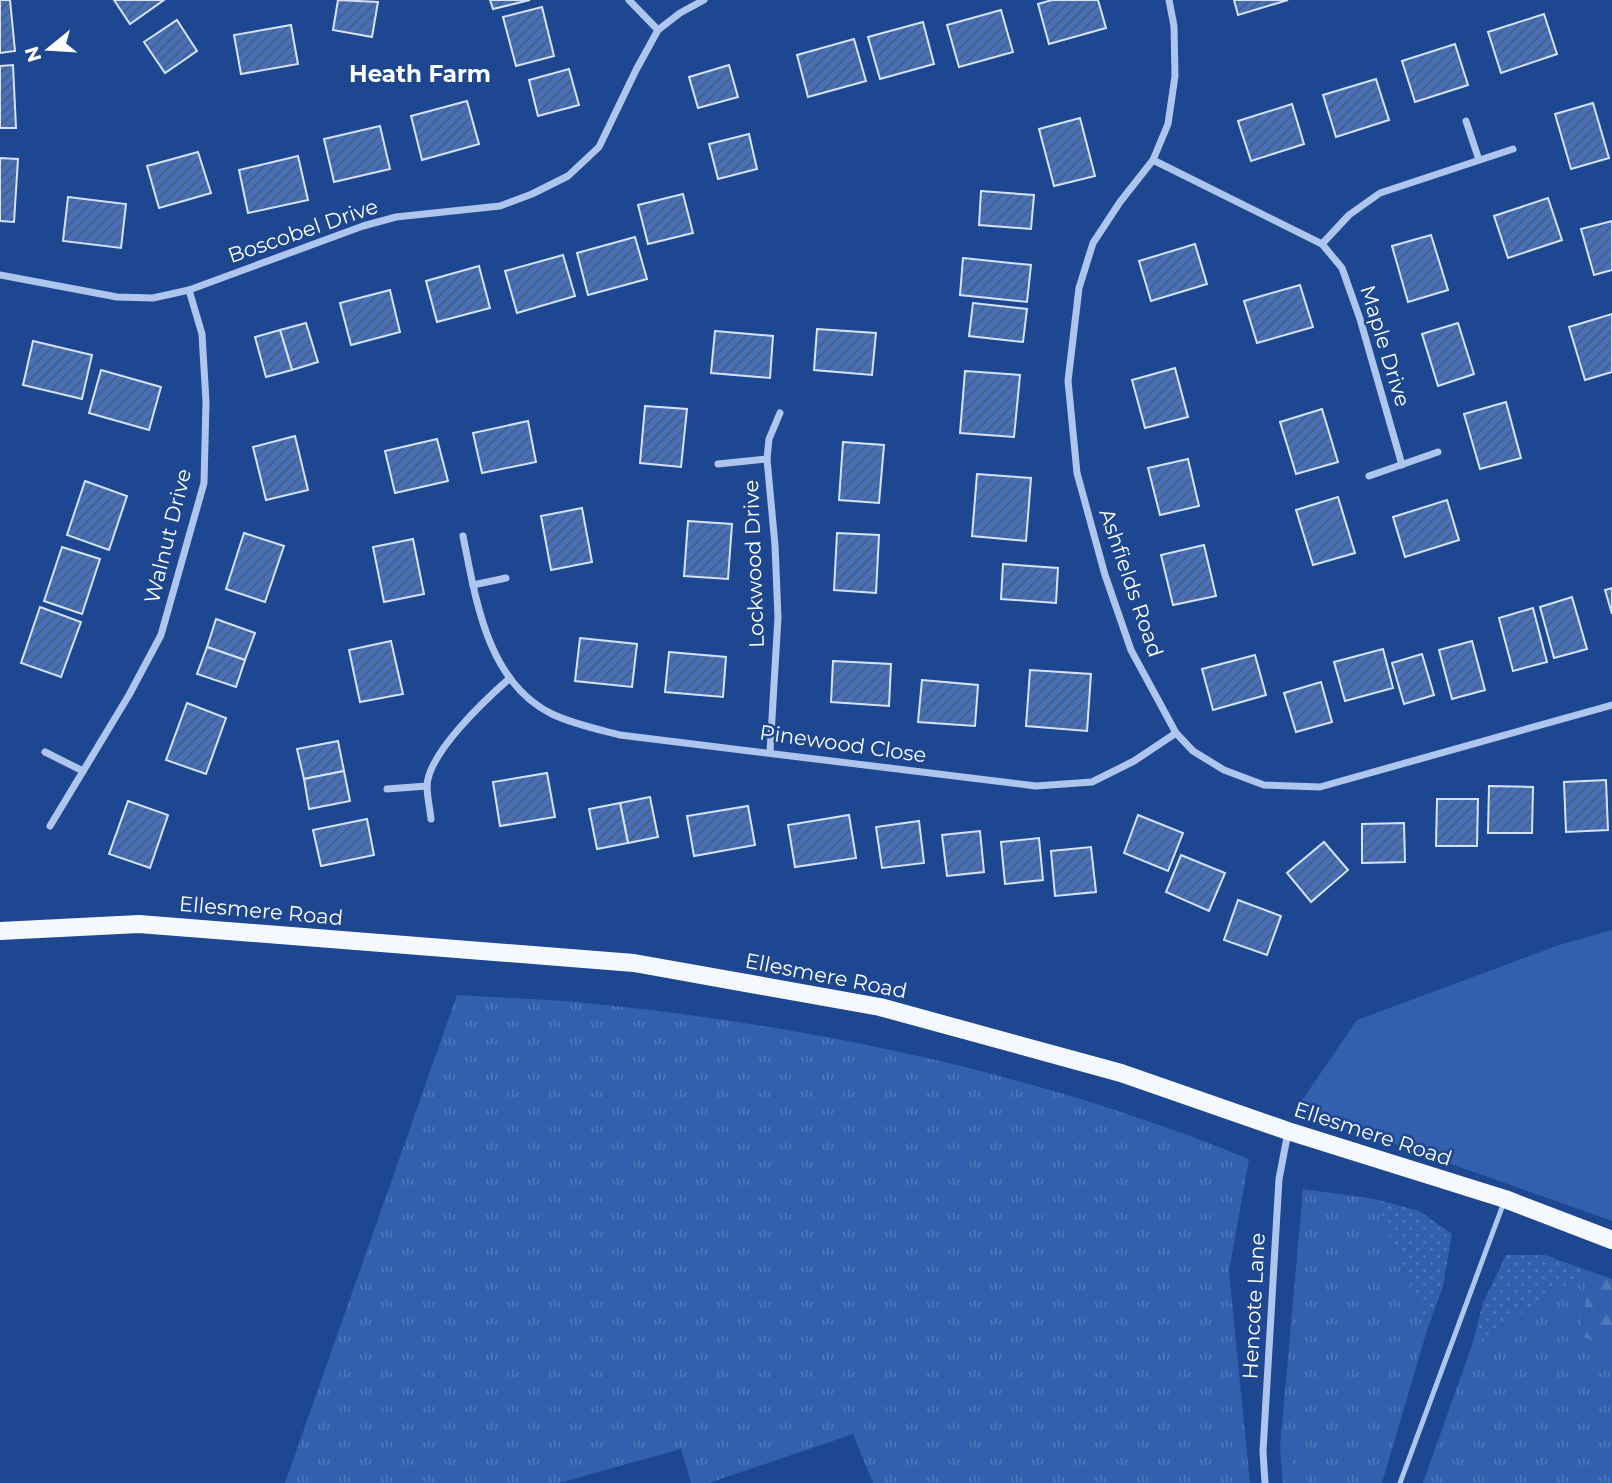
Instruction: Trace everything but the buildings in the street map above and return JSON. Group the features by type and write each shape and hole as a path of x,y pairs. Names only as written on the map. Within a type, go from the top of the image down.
{"main road":[{"name":"Ellesmere Road","path":"0,932 139,924 634,964 880,1007 1121,1073 1288,1131 1505,1199 1612,1240"}],"street":[{"path":"629,0 659,30"},
{"name":"Boscobel Drive","path":"0,275 117,297 153,298 189,290 363,226 396,217 500,206 532,194 568,176 599,147 636,70 659,30 680,13 704,0"},
{"name":"Ashfields Road","path":"1169,0 1174,26 1175,76 1168,124 1153,160 1120,202 1093,243 1079,288 1068,381 1077,472 1105,575 1131,650 1176,733 1193,751 1234,774 1264,785 1320,787 1612,705"},
{"path":"1466,121 1479,160"},
{"path":"1322,244 1349,215 1380,193 1513,149"},
{"name":"Maple Drive","path":"1153,160 1294,228 1322,244 1342,268 1360,319 1402,465"},
{"name":"Walnut Drive","path":"50,826 161,635 204,483 206,402 202,334 189,290"},
{"name":"Lockwood Drive","path":"770,752 778,617 766,459 769,439 780,413"},
{"path":"1369,476 1438,452"},
{"name":"Lockwood Drive","path":"718,464 766,459"},
{"name":"Pinewood Close","path":"463,536 488,640 510,678 530,700 552,714 580,724 620,735 1036,786 1092,782 1134,761 1176,733"},
{"path":"473,585 506,578"},
{"path":"431,819 427,786 430,774 446,745 472,712 510,678"},
{"path":"45,752 83,771"},
{"path":"387,789 427,786"},
{"name":"Hencote Lane","path":"1265,1483 1263,1451 1278,1193 1288,1131"}],"lane":[{"path":"1400,1483 1505,1199"}],"green space":[{"path":"1612,930 1612,1221 1296,1109 1357,1020 1559,945"},
{"path":"457,995 578,1002 678,1014 761,1026 928,1058 1091,1102 1249,1159 1229,1271 1250,1483 873,1483 853,1434 709,1483 691,1483 681,1449 559,1483 285,1483"},
{"path":"1303,1189 1375,1199 1428,1327 1382,1483 1309,1483 1280,1447"},
{"path":"1375,1199 1419,1211 1452,1234 1443,1286 1428,1327"},
{"path":"1506,1255 1545,1255 1589,1271 1472,1345 1483,1303"},
{"path":"1589,1271 1581,1336 1612,1350 1612,1483 1423,1483 1472,1345"},
{"path":"1589,1271 1612,1279 1612,1350 1581,1336"},
{"path":"1280,1447 1309,1483 1283,1483"}],"district":[{"name":"Heath Farm","path":"420,74"}]}
